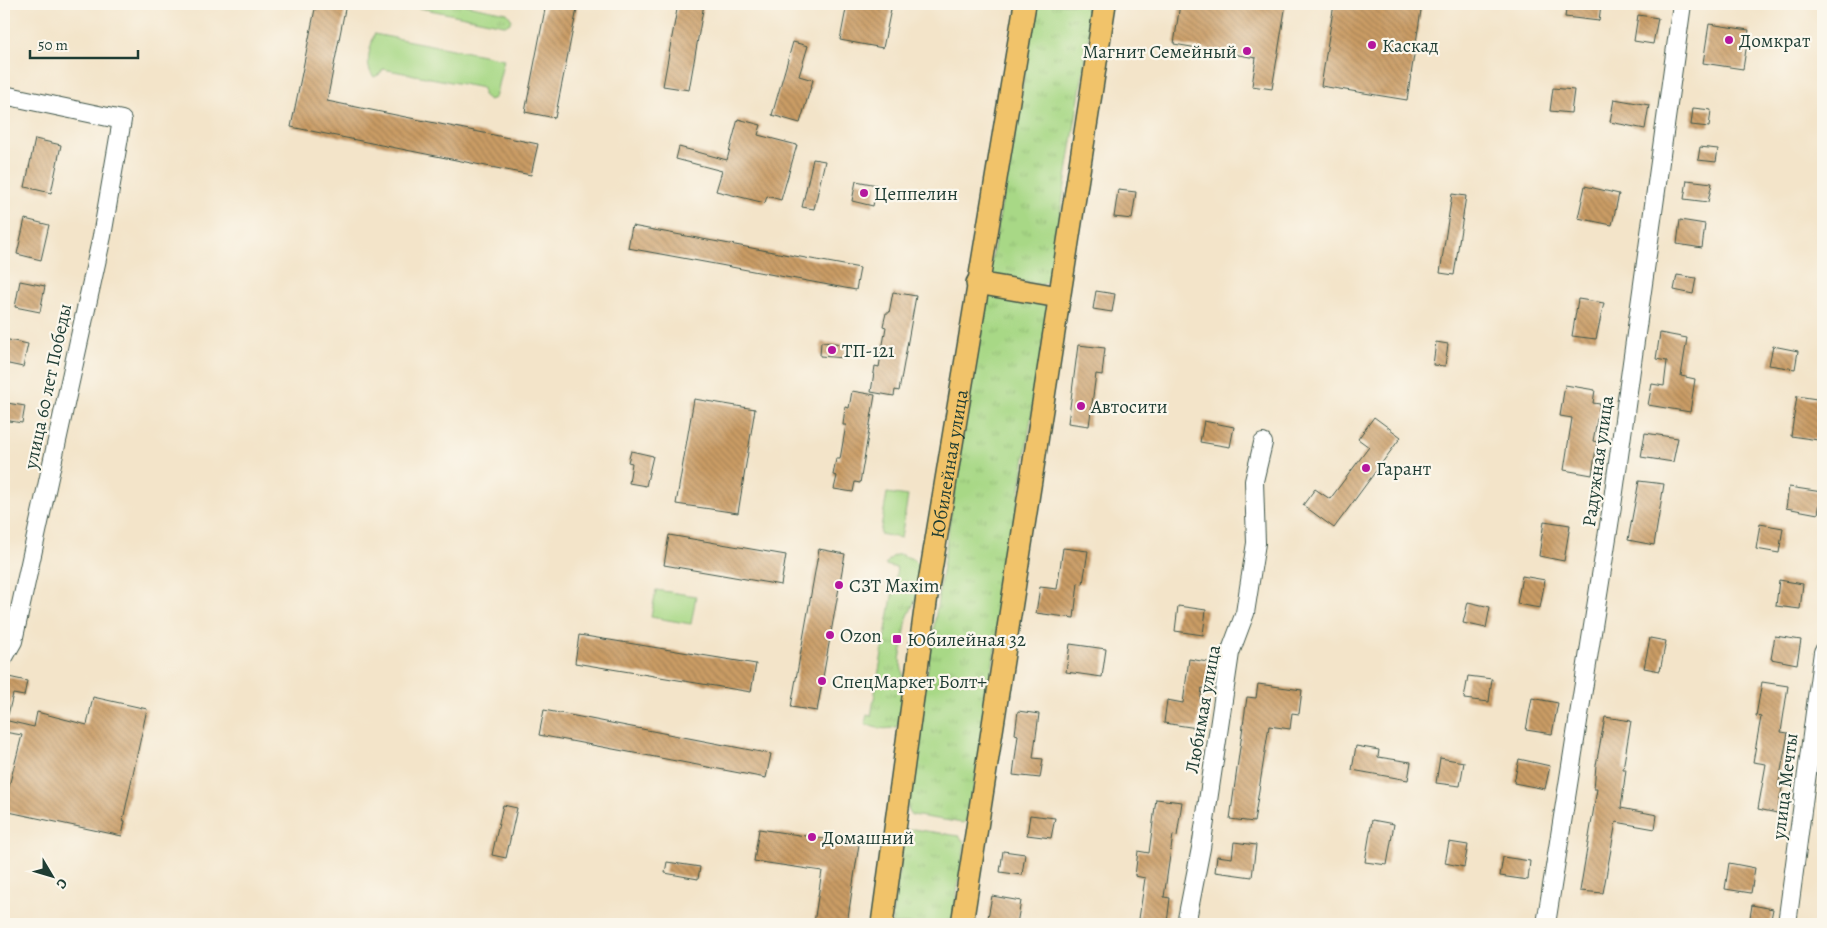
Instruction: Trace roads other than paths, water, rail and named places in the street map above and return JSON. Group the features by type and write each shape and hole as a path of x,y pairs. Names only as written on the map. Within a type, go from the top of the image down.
{"main road":[{"name":"Юбилейная улица","path":"882,924 928,588 977,283 1025,4"},
{"path":"962,924 1105,4"},
{"path":"977,283 1059,297"}],"street":[{"name":"Радужная улица","path":"1546,924 1612,506 1682,4"},
{"name":"улица 60 лет Победы","path":"4,95 122,120 102,236 14,641 4,657"},
{"name":"Любимая улица","path":"1190,924 1230,653 1245,613 1256,543 1254,481 1263,443"},
{"name":"улица Мечты","path":"1787,924 1823,652"}],"place":[{"name":"Домкрат","path":"1729,40"},
{"name":"Каскад","path":"1372,45"},
{"name":"Магнит Семейный","path":"1247,51"},
{"name":"Цеппелин","path":"864,193"},
{"name":"ТП-121","path":"832,350"},
{"name":"Автосити","path":"1081,406"},
{"name":"Гарант","path":"1366,468"},
{"name":"СЗТ Maxim","path":"839,585"},
{"name":"Ozon","path":"830,635"},
{"name":"Юбилейная 32","path":"897,639"},
{"name":"СпецМаркет Болт+","path":"822,681"},
{"name":"Домашний","path":"812,837"}]}
